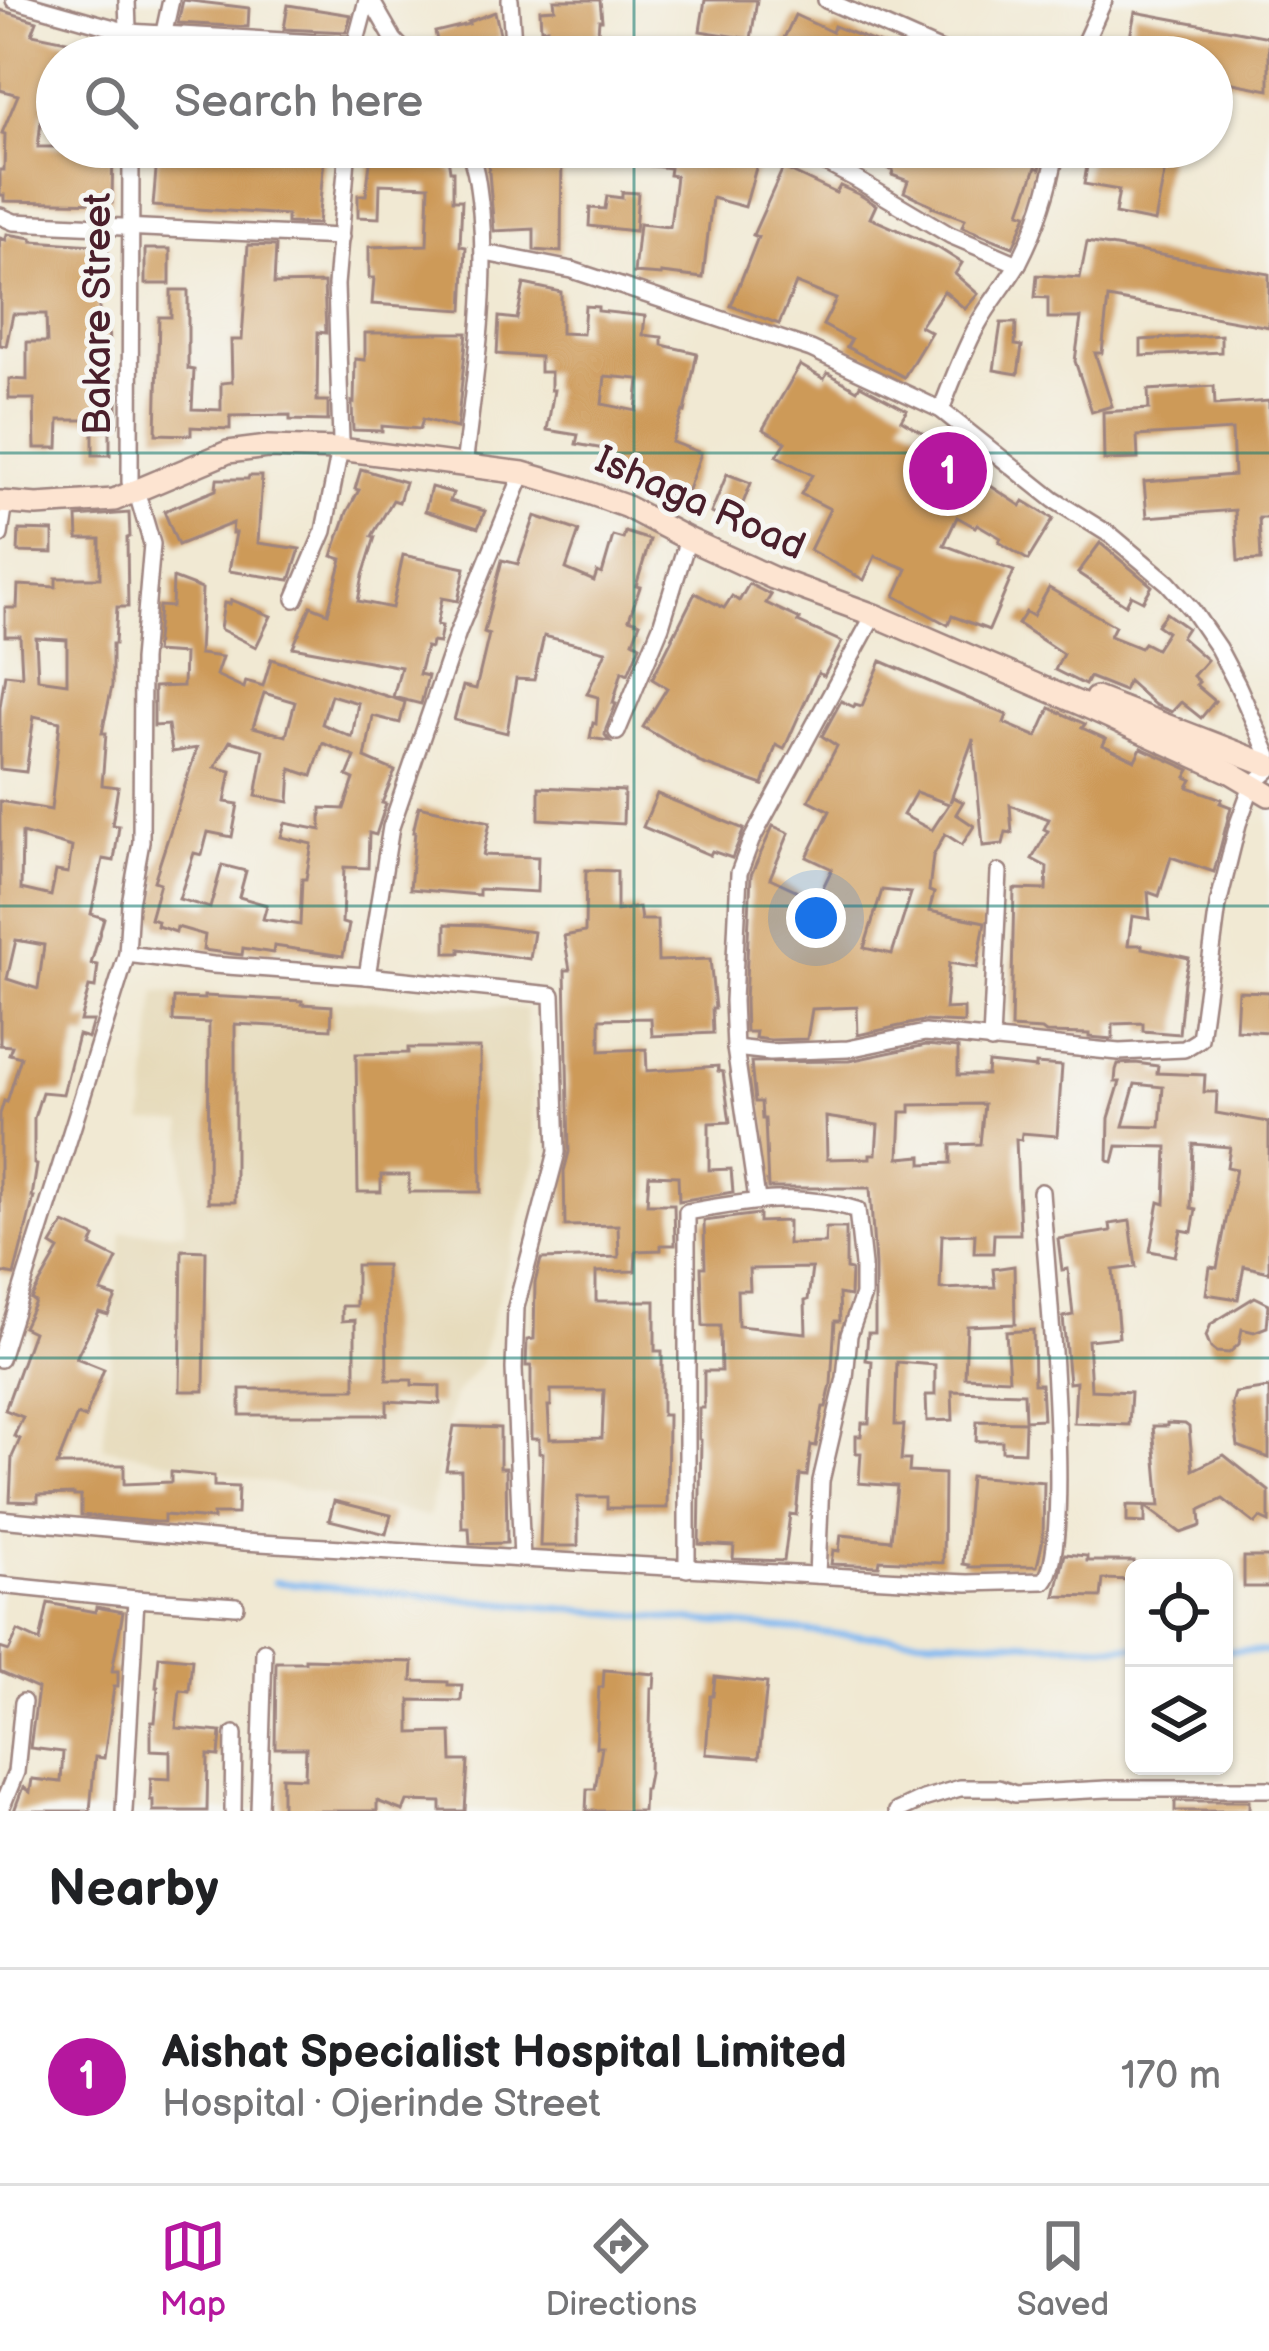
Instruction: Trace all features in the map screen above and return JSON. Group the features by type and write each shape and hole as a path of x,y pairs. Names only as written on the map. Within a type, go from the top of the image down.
{"main road":[{"name":"Ishaga Road","path":"2,499 97,495 133,486 221,445 241,441 465,458 568,476 845,595 949,634 1266,774"},
{"name":"Ishaga Road","path":"340,445 523,473 575,488 625,506 773,578 1266,774"}],"street":[{"path":"14,0 128,32 204,36"},
{"path":"127,0 128,36"},
{"path":"164,32 172,0"},
{"path":"359,36 369,0"},
{"path":"369,0 392,36"},
{"path":"510,0 513,36"},
{"path":"826,0 907,36"},
{"path":"1088,36 1104,0"},
{"name":"Bakare Street","path":"0,1359 127,954 140,842 142,660 152,544 133,486 132,168"},
{"path":"295,598 324,531 340,445 336,284 346,168"},
{"path":"465,458 484,254 476,168"},
{"path":"835,168 950,235 1018,264"},
{"path":"941,410 980,320 1018,264 1054,168"},
{"path":"0,216 14,222 341,236"},
{"path":"484,254 572,270 776,337 941,410 1168,583 1218,648 1238,686 1266,774 1238,824 1218,904 1200,1039 1184,1049 1119,1052 925,1033 848,1048 770,1052 735,1048"},
{"path":"367,976 391,827 458,632 523,473"},
{"path":"0,535 2,499"},
{"path":"617,732 661,626 688,539"},
{"path":"757,1199 735,1048 739,873 751,841 874,615"},
{"path":"991,1041 1000,872"},
{"path":"127,954 552,995 557,1152 516,1307 522,1559"},
{"path":"0,1519 244,1542 687,1569 968,1583 1044,1581 1052,1572 1055,1538 1056,1380 1041,1192"},
{"path":"687,1569 687,1212 757,1199 814,1198 857,1210 863,1265 863,1295 850,1335 821,1481 817,1575"},
{"path":"0,1585 236,1606"},
{"path":"124,1811 136,1599"},
{"path":"259,1811 264,1651"},
{"path":"0,1811 16,1772 23,1702"},
{"path":"233,1811 234,1734"},
{"path":"897,1811 960,1788 998,1788 1016,1802 1107,1789 1269,1789"}],"shaded area":[{"path":"156,991 526,1008 537,1159 480,1364 453,1397 429,1517 103,1447 122,1232 185,1232 183,1123 143,1122"}],"building":[{"path":"183,0 249,8 248,27 178,23"},
{"path":"554,0 600,0 598,36 547,36 547,28 541,29 540,10 555,9"},
{"path":"705,0 757,0 751,36 700,31"},
{"path":"288,5 351,15 346,32 284,29"},
{"path":"0,10 37,21 32,34 42,36 36,36 36,168 113,168 112,203 4,201 0,195 2,133 18,95 0,90"},
{"path":"495,12 501,36 436,36 435,32"},
{"path":"1135,12 1269,37 1269,90 1233,83 1233,36 1130,36"},
{"path":"795,15 832,32 834,26 859,36 785,36"},
{"path":"156,168 323,168 318,224 287,223 287,215 153,206"},
{"path":"369,168 453,171 453,200 462,200 460,246 466,247 463,310 372,304 369,247 427,245 429,186 380,184 379,218 358,217 358,195 366,195"},
{"path":"489,168 562,168 561,252 534,250 534,229 494,231"},
{"path":"670,168 756,168 745,207 712,198 703,278 634,273 639,224 670,227 676,176 669,175"},
{"path":"783,168 836,193 840,186 860,195 876,205 870,218 962,263 955,274 978,294 965,309 944,291 920,326 931,332 904,377 847,347 851,340 823,325 836,299 796,283 779,324 731,306 758,237 753,235"},
{"path":"887,168 1036,168 1020,212 1027,214 1013,247 962,227 965,219 904,192 908,181 892,175"},
{"path":"1087,168 1165,168 1155,222 1115,214 1119,190 1084,184"},
{"path":"622,192 638,193 635,231 589,226 590,208 605,209 607,196 622,198"},
{"path":"7,234 32,241 108,246 106,277 99,276 99,320 108,320 105,398 117,398 117,425 110,425 110,455 93,455 93,420 59,420 58,448 35,448 34,399 9,399 9,379 27,380 27,342 47,342 46,314 13,314 6,346 0,345 0,238 6,240"},
{"path":"1087,242 1269,274 1269,327 1108,298 1102,353 1095,353 1112,406 1092,412 1075,361 1081,318 1048,318 1048,298 1035,297 1037,275 1080,278"},
{"path":"248,245 276,246 274,284 324,283 326,333 318,332 317,401 328,401 328,421 290,420 290,415 230,416 230,429 191,427 191,435 156,434 159,317 171,317 171,290 188,290 192,409 221,410 221,383 232,382 231,340 242,340"},
{"path":"145,249 170,249 170,284 145,284"},
{"path":"524,284 561,292 561,333 583,334 585,306 598,307 598,311 645,316 643,335 662,337 662,345 697,353 685,412 672,442 701,453 684,501 598,467 604,449 576,444 578,435 547,430 554,390 551,372 540,372 540,357 497,354 499,317 517,319","holes":["605,376 639,379 636,411 602,404"]},
{"path":"1001,323 1016,323 1015,345 1022,346 1018,374 994,370"},
{"path":"365,333 467,333 457,428 423,419 420,429 353,430 355,359 365,360"},
{"path":"1221,335 1221,352 1141,356 1141,340"},
{"path":"800,365 824,379 828,373 857,390 860,385 907,410 901,420 975,465 971,473 1021,506 1024,501 1053,519 1028,560 999,542 1001,538 957,517 944,545 1014,571 989,630 952,616 948,625 895,596 907,569 875,556 864,580 810,550 830,509 801,494 812,475 777,456 786,442 763,429"},
{"path":"1214,386 1215,405 1269,401 1269,518 1259,518 1261,560 1238,561 1235,510 1147,517 1144,482 1234,475 1232,430 1137,436 1138,459 1104,460 1103,412 1149,409 1148,390"},
{"path":"361,469 405,482 399,502 393,500 372,536 358,601 392,608 403,555 465,568 458,601 442,598 439,643 426,647 419,674 428,676 421,704 393,697 401,667 293,647 311,606 328,613 342,559 332,556 359,490 355,489"},
{"path":"727,474 751,483 735,523 711,513"},
{"path":"262,476 258,543 300,549 290,580 229,571 236,533 232,533 233,523 178,545 164,511 216,490 217,479"},
{"path":"431,487 453,493 450,501 485,511 478,528 425,511"},
{"path":"129,513 128,607 117,607 112,686 102,733 106,733 102,785 118,787 112,825 119,826 114,861 103,859 91,914 104,918 91,964 98,965 95,988 89,987 80,1021 93,1021 88,1038 78,1035 63,1094 42,1092 34,1118 34,1197 14,1275 0,1272 0,1114 21,1057 9,1054 12,1046 0,1045 0,801 51,810 60,722 34,716 26,772 0,769 5,674 22,676 20,636 5,636 5,608 17,608 18,585 56,587 56,578 100,578 100,539 78,539 77,517","holes":["36,638 67,640 67,683 38,679","22,833 72,847 68,873 56,871 51,896 21,889","16,940 44,945 38,989 7,979"]},
{"path":"535,516 579,531 566,569 594,581 597,572 602,574 613,536 623,539 625,532 650,540 629,619 640,623 633,641 640,645 628,674 622,671 606,729 610,741 590,738 598,697 587,694 606,651 544,636 534,680 516,679 507,733 454,720 463,686 476,689 502,560 518,564"},
{"path":"19,530 53,531 53,553 18,552"},
{"path":"1100,543 1152,586 1143,601 1131,595 1126,605 1078,573"},
{"path":"173,578 202,589 199,654 222,657 216,675 244,688 246,681 263,686 271,659 405,702 400,723 373,716 365,758 395,771 376,835 369,833 368,868 344,867 342,923 349,925 343,956 274,946 273,953 243,948 242,955 203,950 205,935 177,927 176,932 150,919 160,883 154,881 197,748 172,752 168,725 154,726 154,687 183,686 184,654 155,652 159,606 172,607","holes":["264,693 295,702 286,736 253,727","331,695 358,703 352,737 322,724","230,741 264,750 256,796 289,802 291,769 312,776 323,743 355,757 347,776 354,779 344,809 321,808 321,830 285,823 281,837 312,844 306,879 302,879 300,925 263,919 267,905 239,897 246,871 222,865 210,908 179,899 194,853 202,855 208,832 232,837 238,804 225,802 231,771 215,767"]},
{"path":"749,584 771,595 766,603 842,642 824,676 818,673 784,749 776,745 763,785 698,762 643,727 667,688 652,679 695,593 724,608 732,596 739,601"},
{"path":"1049,588 1115,626 1110,636 1140,648 1144,643 1156,649 1167,632 1157,625 1166,613 1187,628 1181,637 1207,660 1193,676 1199,682 1196,685 1215,701 1201,718 1181,702 1172,712 1155,705 1128,681 1124,691 1089,677 1085,685 1055,670 1063,654 1018,624 1026,612 1033,616"},
{"path":"231,600 271,616 256,647 220,629 224,603"},
{"path":"881,661 1007,715 1004,723 1037,737 1050,708 1085,724 1082,728 1106,739 1103,745 1135,760 1141,748 1190,770 1188,787 1231,807 1214,872 1171,857 1159,896 1148,892 1150,919 1132,916 1128,945 1189,958 1179,1034 1143,1031 1143,1023 1113,1024 1113,1039 1011,1028 1014,889 1046,890 1047,867 1032,859 1048,831 1044,829 1049,819 1010,805 1012,833 1006,832 1003,844 983,846 973,739 950,802 953,797 963,802 956,814 974,826 962,845 945,834 933,856 929,891 934,893 929,911 985,922 977,968 949,963 945,1009 964,1008 964,1023 923,1021 858,1035 857,1007 812,1009 807,1039 770,1040 746,1032 751,875 773,826 789,833 770,878 817,900 832,869 807,857 830,811 809,800 837,746 822,736 841,701 862,706","holes":["916,792 949,804 932,830 903,815","882,890 911,893 892,954 864,948"]},
{"path":"539,787 624,791 623,824 539,819"},
{"path":"657,794 744,829 732,858 712,851 710,855 643,827"},
{"path":"419,806 490,822 483,855 538,857 537,892 479,889 479,895 410,889"},
{"path":"586,870 617,871 617,911 639,907 641,920 657,920 658,961 710,959 713,1033 652,1036 651,1018 600,1019 600,1051 646,1049 647,1071 718,1066 723,1072 730,1122 709,1123 709,1170 731,1169 733,1192 679,1201 678,1176 649,1175 647,1204 674,1204 675,1245 636,1251 635,1271 596,1272 596,1301 655,1301 655,1351 662,1351 662,1415 668,1415 667,1508 607,1508 607,1497 578,1497 578,1546 540,1546 543,1453 539,1453 539,1439 531,1439 531,1366 526,1366 527,1340 534,1339 535,1283 541,1259 619,1257 618,1225 565,1226 564,1171 569,1152 565,970 570,970 564,936 585,932","holes":["551,1390 604,1390 602,1438 550,1439"]},
{"path":"446,924 534,932 530,959 460,949 460,953 446,953"},
{"path":"1238,991 1269,992 1269,1032 1236,1030"},
{"path":"174,998 332,1006 331,1029 235,1024 235,1202 208,1202 209,1023 173,1021"},
{"path":"926,1045 958,1048 958,1075 987,1075 988,1063 1062,1066 1057,1136 1022,1133 1021,1140 1016,1139 1020,1234 994,1234 993,1253 974,1253 975,1234 942,1235 940,1289 995,1287 993,1269 1014,1266 1015,1324 967,1326 965,1377 1009,1379 1006,1332 1033,1330 1034,1384 1041,1384 1043,1419 1025,1420 1024,1393 952,1391 953,1420 927,1421 926,1395 935,1395 935,1365 897,1362 895,1425 904,1425 901,1460 910,1460 909,1472 944,1474 943,1563 831,1564 841,1535 891,1540 897,1486 859,1483 861,1453 856,1453 856,1436 861,1436 862,1423 869,1423 872,1361 866,1360 868,1333 875,1333 870,1188 768,1188 765,1119 761,1102 755,1102 751,1062 849,1061","holes":["984,1104 980,1144 951,1145 951,1163 922,1164 922,1156 899,1158 901,1112 910,1112 910,1105","826,1117 878,1125 876,1154 827,1159"]},
{"path":"408,1048 480,1048 481,1192 409,1192 409,1175 381,1175 381,1192 358,1192 356,1054 408,1053"},
{"path":"1118,1064 1158,1066 1157,1073 1205,1075 1204,1092 1217,1092 1216,1113 1269,1122 1269,1272 1244,1266 1238,1299 1206,1294 1210,1267 1217,1268 1236,1169 1227,1167 1230,1147 1193,1144 1191,1208 1196,1209 1192,1232 1181,1230 1175,1256 1150,1251 1159,1202 1165,1204 1167,1147 1117,1146 1113,1162 1108,1161 1109,1118 1120,1082 1115,1082","holes":["1135,1084 1163,1087 1160,1127 1123,1126"]},
{"path":"759,1214 759,1222 788,1221 788,1244 825,1243 826,1228 846,1228 850,1296 839,1294 831,1384 816,1446 811,1445 807,1476 800,1475 784,1561 733,1559 734,1546 699,1544 699,1408 704,1408 704,1371 721,1371 720,1326 703,1326 704,1221","holes":["812,1268 806,1333 738,1326 737,1290 750,1290 749,1269"]},
{"path":"1130,1221 1136,1267 1113,1270 1119,1337 1088,1340 1091,1390 1131,1392 1129,1425 1074,1423 1076,1382 1069,1383 1063,1317 1073,1315 1068,1269 1062,1270 1058,1239 1111,1231 1110,1224"},
{"path":"64,1223 95,1237 91,1246 117,1259 101,1292 116,1297 108,1315 99,1312 76,1358 104,1369 85,1418 77,1415 57,1465 124,1465 124,1484 171,1482 171,1472 214,1476 214,1486 238,1487 237,1514 213,1514 213,1519 164,1515 164,1522 155,1522 81,1515 81,1496 74,1494 38,1495 38,1502 10,1501 12,1457 20,1439 14,1436 23,1417 5,1410 33,1332 23,1327 35,1302 31,1299 59,1250 51,1245"},
{"path":"182,1250 206,1251 204,1391 180,1391"},
{"path":"356,1265 386,1265 387,1380 440,1386 440,1404 387,1401 387,1415 240,1415 240,1389 355,1389 355,1320 342,1321 342,1306 356,1306"},
{"path":"1255,1297 1269,1304 1267,1327 1254,1332 1242,1329 1239,1344 1229,1353 1216,1352 1206,1336 1211,1324"},
{"path":"1269,1388 1269,1458 1238,1446 1232,1404 1235,1393"},
{"path":"977,1421 1025,1422 1024,1452 1002,1451 1002,1441 976,1441"},
{"path":"454,1426 500,1428 507,1543 470,1544 469,1528 462,1528 461,1470 446,1470"},
{"path":"1153,1426 1189,1427 1193,1470 1224,1455 1269,1491 1269,1522 1260,1518 1255,1524 1223,1499 1200,1510 1201,1526 1181,1533 1145,1506 1145,1523 1127,1522 1127,1505 1160,1506"},
{"path":"970,1476 1044,1482 1043,1539 1037,1566 963,1564"},
{"path":"334,1501 391,1515 386,1534 329,1520"},
{"path":"1065,1554 1087,1556 1087,1561 1125,1561 1125,1580 1103,1579 1101,1597 1055,1596"},
{"path":"1244,1557 1269,1557 1269,1587 1244,1587"},
{"path":"48,1603 123,1612 112,1671 118,1671 118,1687 114,1687 104,1758 95,1757 90,1811 14,1811 23,1787 30,1792 32,1779 61,1782 63,1752 30,1748 38,1689 0,1672 0,1648 9,1651 18,1631 40,1641"},
{"path":"159,1656 192,1659 189,1691 180,1690 176,1728 221,1732 219,1756 208,1755 207,1811 153,1811 151,1778 170,1779 170,1751 151,1750"},
{"path":"276,1662 413,1662 412,1681 462,1685 461,1701 410,1700 410,1733 451,1732 452,1761 468,1761 465,1811 441,1811 441,1802 407,1801 403,1811 377,1801 377,1811 282,1811 282,1777 305,1778 306,1748 275,1748"},
{"path":"604,1670 655,1674 643,1811 586,1811 587,1789 595,1789 602,1747 596,1747"},
{"path":"715,1677 767,1683 759,1758 706,1754"},
{"path":"1175,1801 1249,1801 1249,1811 1175,1811"}],"waterway":[{"path":"274,1582 848,1635 1125,1647"},
{"path":"1233,1650 1269,1652"}],"place":[{"name":"Aishat Specialist Hospital Limited","path":"948,471"}]}
